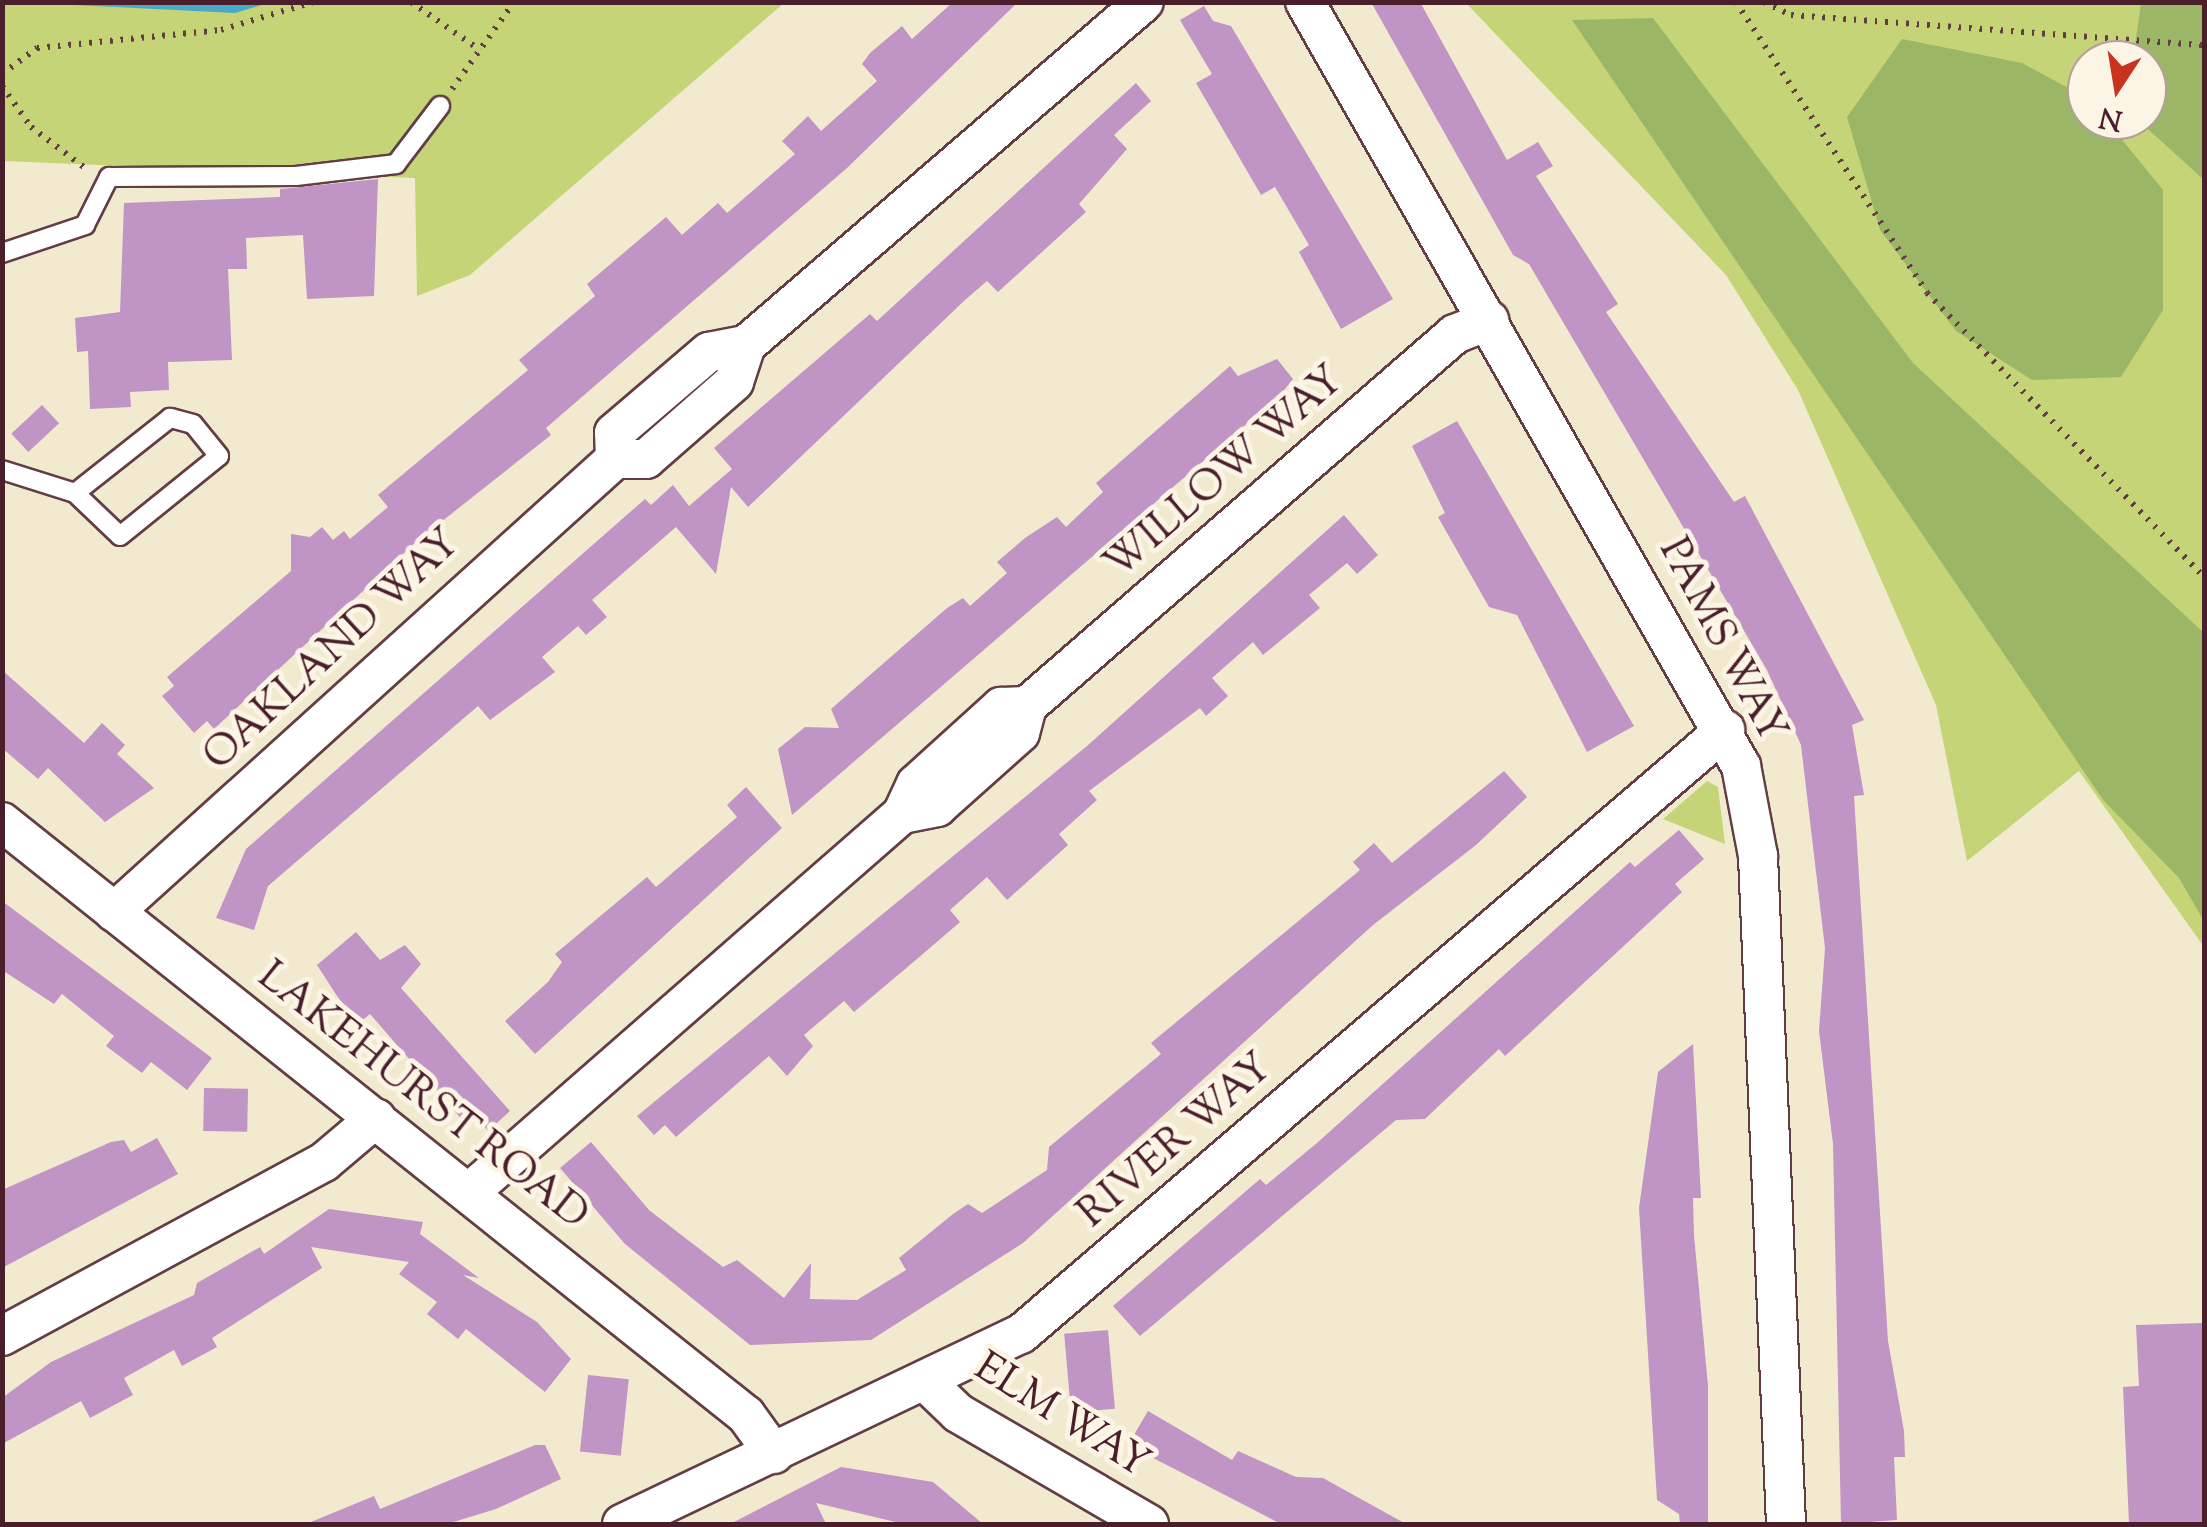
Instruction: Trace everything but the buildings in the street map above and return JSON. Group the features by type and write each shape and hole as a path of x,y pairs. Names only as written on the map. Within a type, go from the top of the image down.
{"street":[{"name":"OAKLAND WAY","path":"114,912 614,460 614,434 641,410 709,352 746,345 1144,2"},
{"name":"PAMS WAY","path":"1305,2 1725,730 1758,856 1786,1524"},
{"name":"WILLOW WAY","path":"471,1190 902,814 937,807 1020,733 1027,706 1455,334 1488,320"},
{"name":"RIVER WAY","path":"622,1524 928,1384 1021,1334 1725,730"},
{"name":"LAKEHURST ROAD","path":"2,822 471,1190 746,1414 774,1454"},
{"path":"2,1336 324,1162 376,1118"},
{"name":"ELM WAY","path":"928,1384 958,1413 1149,1524"}],"lane":[{"path":"2,253 85,225 109,177 376,171 396,164 440,106"},
{"path":"2,470 75,493 120,536 219,456 193,424 170,418 75,493"}],"path":[{"path":"2,74 36,48 221,30 313,2"},
{"path":"411,2 480,50"},
{"path":"440,106 514,2"},
{"path":"1736,2 1927,293 2204,577"},
{"path":"1764,2 1790,15 2204,44"},
{"path":"2,86 61,156 109,177"}],"green space":[{"path":"3,3 784,3 470,275 417,296 415,178 3,161"},
{"path":"1466,3 2204,3 2204,947 2079,771 1967,861 1936,705 1798,390 1726,275"},
{"path":"2141,3 2204,3 2204,180 2160,140 2167,140 2167,40 2136,40"},
{"path":"1653,18 1913,363 2204,633 2204,921 2179,878 2104,801 1572,20"},
{"path":"1902,39 2022,63 2067,87 2067,140 2122,140 2163,190 2163,310 2121,377 2032,380 1956,331 1880,230 1847,117"},
{"path":"1707,781 1718,787 1725,844 1663,819"}],"water":[{"path":"268,2 235,13 35,3"}]}
